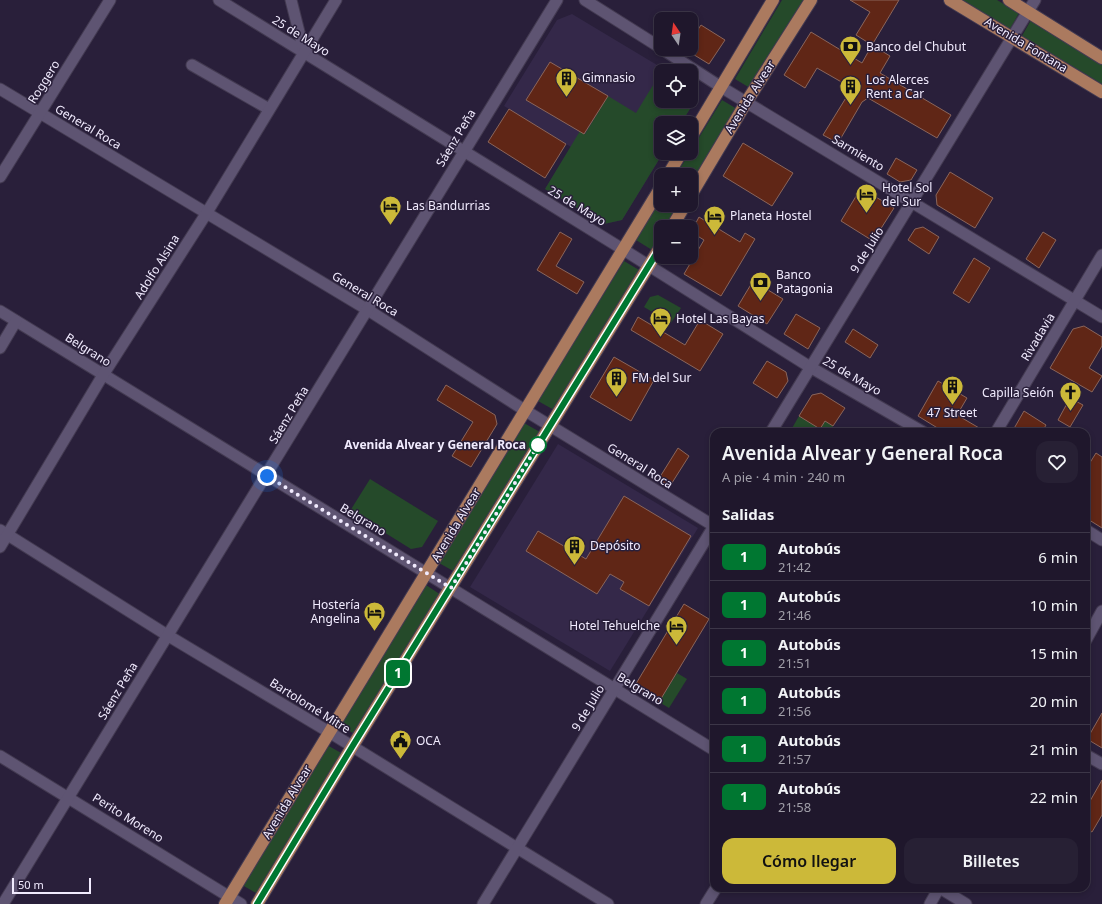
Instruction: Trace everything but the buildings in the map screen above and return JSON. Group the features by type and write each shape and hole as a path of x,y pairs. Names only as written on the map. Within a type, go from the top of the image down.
{"main road":[{"path":"698,125 773,0"},
{"name":"Avenida Alvear","path":"698,183 747,101 811,0"},
{"name":"Avenida Fontana","path":"950,0 1013,36 1102,92"},
{"path":"1009,0 1102,58"},
{"name":"Avenida Alvear","path":"227,900 654,199"},
{"path":"257,904 352,747 654,258"}],"street":[{"name":"Roggero","path":"0,177 110,0"},
{"name":"25 de Mayo","path":"219,0 624,250 810,367 916,428"},
{"path":"291,0 304,52"},
{"name":"Adolfo Alsina","path":"0,547 4,532 206,214 336,0"},
{"name":"Sáenz Peña","path":"3,904 167,635 267,476 463,151 557,0"},
{"name":"Sarmiento","path":"585,0 654,44"},
{"name":"9 de Julio","path":"773,428 1036,0"},
{"name":"Sarmiento","path":"672,56 1102,317"},
{"path":"192,65 269,109"},
{"name":"General Roca","path":"0,89 368,310 526,411 710,524"},
{"name":"Rivadavia","path":"998,428 1102,256"},
{"name":"Belgrano","path":"0,311 710,748"},
{"path":"0,348 16,321"},
{"name":"Bartolomé Mitre","path":"4,532 167,635 329,732 608,904"},
{"path":"1090,532 1102,540"},
{"name":"9 de Julio","path":"483,904 710,533"},
{"path":"1090,633 1102,612"},
{"name":"Perito Moreno","path":"0,756 69,797 227,900 241,904"},
{"path":"1090,757 1102,764"},
{"path":"706,904 714,892"},
{"path":"930,904 938,892"},
{"path":"946,892 966,904"}],"shaded area":[{"path":"572,14 655,64 654,64 654,108 691,108 685,116 654,116 654,160 659,160 622,220 604,224 545,189 571,147 504,106 557,20"},
{"path":"558,444 698,528 610,671 470,587"}],"green space":[{"path":"782,0 804,0 750,88 735,79"},
{"path":"962,0 997,0 1019,13 1010,29"},
{"path":"1031,20 1102,63 1102,84 1022,36"},
{"path":"654,83 654,108 691,108 685,116 654,116 654,160 659,160 622,220 604,224 545,189 580,131 585,134 608,96 636,113"},
{"path":"722,100 737,109 698,173 698,168 680,168 685,160 698,160 698,139"},
{"path":"654,210 654,212 675,212 669,220 654,220 654,246 652,250 636,240"},
{"path":"624,261 639,270 554,410 538,401"},
{"path":"658,295 681,308 671,323 644,307 650,297"},
{"path":"799,416 818,428 792,428"},
{"path":"825,421 833,426 832,428 821,428"},
{"path":"524,423 540,432 455,572 439,563"},
{"path":"370,479 438,521 422,547 411,549 350,511"},
{"path":"426,585 441,595 356,735 340,725"},
{"path":"677,673 687,679 669,708 659,702"},
{"path":"327,745 343,754 258,894 242,885"}],"bus line":[{"name":"1","path":"257,904 632,291 654,258"}],"place":[{"name":"Banco del Chubut","path":"850,66"},
{"name":"Gimnasio","path":"567,98"},
{"name":"Los Alerces Rent a Car","path":"850,106"},
{"name":"Hotel Sol del Sur","path":"867,214"},
{"name":"Las Bandurrias","path":"390,226"},
{"name":"Planeta Hostel","path":"714,236"},
{"name":"Banco Patagonia","path":"760,302"},
{"name":"Hotel Las Bayas","path":"661,338"},
{"name":"FM del Sur","path":"617,398"},
{"name":"47 Street","path":"952,406"},
{"name":"Capilla Seión","path":"1070,412"},
{"name":"Avenida Alvear y General Roca","path":"538,445"},
{"name":"Depósito","path":"575,566"},
{"name":"Hostería Angelina","path":"375,632"},
{"name":"Hotel Tehuelche","path":"676,646"},
{"name":"OCA","path":"401,760"}],"route":[{"path":"267,476 451,588 538,445"}]}
